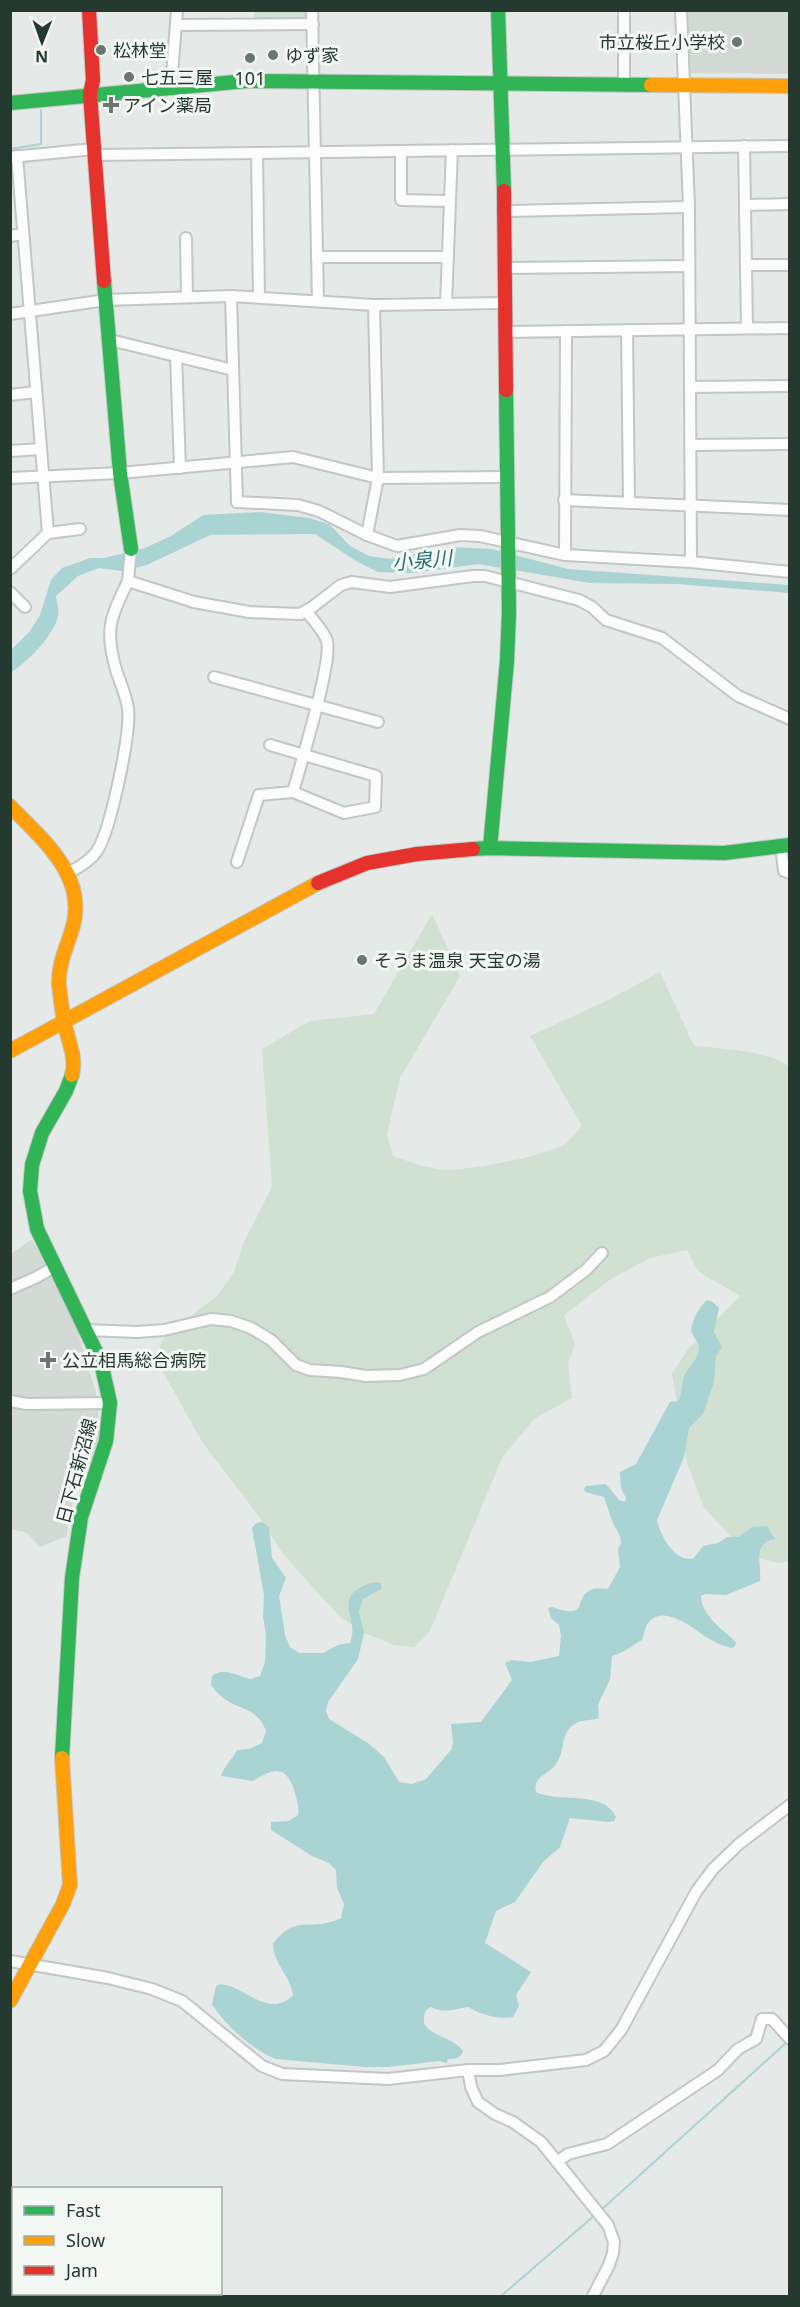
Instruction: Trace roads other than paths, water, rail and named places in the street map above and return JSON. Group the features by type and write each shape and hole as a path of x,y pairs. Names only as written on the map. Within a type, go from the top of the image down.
{"street":[{"path":"68,873 80,867 96,852 105,833 128,737 128,708 111,654 110,628 112,614 129,579 131,549 120,472 94,152 90,94 93,80 89,10"},
{"path":"171,88 177,10"},
{"path":"312,10 318,301"},
{"path":"490,848 507,661 508,582 504,150 498,10"},
{"path":"624,10 624,84"},
{"path":"681,10 683,77 686,85 689,207 691,562"},
{"path":"176,25 313,24"},
{"path":"10,103 246,81 789,86"},
{"path":"744,146 747,328"},
{"path":"48,533 23,234 14,156 94,152 257,153 789,146"},
{"path":"446,304 452,150"},
{"path":"401,151 400,200 450,201"},
{"path":"257,153 259,297"},
{"path":"746,205 789,204"},
{"path":"503,211 689,207"},
{"path":"10,236 23,234"},
{"path":"186,238 187,297"},
{"path":"317,257 448,257"},
{"path":"747,265 789,265"},
{"path":"505,268 689,266"},
{"path":"231,296 237,502 298,505 319,511 367,535 397,546 460,535 480,536 565,555 691,562 789,572"},
{"path":"10,314 106,300 231,296 374,305 506,303"},
{"path":"367,535 378,478 374,305"},
{"path":"506,332 789,328"},
{"path":"627,330 629,501"},
{"path":"565,555 566,331"},
{"path":"110,340 233,370"},
{"path":"176,356 180,468"},
{"path":"690,387 789,386"},
{"path":"10,395 36,392"},
{"path":"691,445 789,444"},
{"path":"10,451 41,449"},
{"path":"10,478 236,464 293,457 378,478 506,477"},
{"path":"564,500 629,501 789,510"},
{"path":"10,568 48,533 80,529"},
{"path":"129,579 194,602 249,612 300,614 341,585 352,582 390,587 485,576 579,600 592,607 606,620 662,638 738,696 789,719"},
{"path":"10,592 25,607"},
{"path":"293,792 317,704 328,652 327,640 306,610"},
{"path":"214,677 378,722"},
{"path":"237,862 259,795 293,792 344,813 375,807 376,776 270,745"},
{"name":"日下石新沼線","path":"10,806 54,851 68,873 75,896 74,922 61,962 59,981 64,1022 71,1046 73,1071 66,1091 42,1133 32,1165 30,1191 37,1229 101,1362 110,1403 106,1441 81,1517 72,1578 62,1756 70,1885 63,1904 10,2001"},
{"path":"10,1051 313,885 367,863 417,854 490,848 724,853 785,846 784,871 789,873"},
{"path":"86,1330 137,1332 164,1330 211,1319 231,1321 251,1328 271,1340 296,1365 310,1370 341,1372 366,1377 400,1375 424,1369 478,1332 550,1297 586,1270 602,1253"},
{"path":"10,1289 54,1267"},
{"path":"10,1401 15,1404 110,1403"},
{"path":"10,1961 152,1989 182,2001 262,2066 282,2074 388,2079 586,2060 604,2051 625,2022 696,1892 714,1869 740,1844 789,1805"},
{"path":"557,2162 568,2154 607,2144 718,2070 738,2049 756,2039 762,2019 772,2019 789,2039"},
{"path":"468,2070 471,2087 478,2102 541,2142 612,2233 613,2253 593,2296"}],"water":[{"name":"小泉川","path":"260,512 309,518 329,524 350,546 369,556 390,559 450,547 492,549 568,569 789,585 789,593 677,584 590,583 478,564 413,573 378,572 356,561 315,534 210,535 147,565 122,571 99,568 78,576 56,596 58,617 50,634 31,656 11,672 11,650 30,631 40,615 51,580 62,568 90,558 104,558 145,548 171,536 203,515"},
{"path":"707,1300 719,1308 714,1332 722,1347 716,1356 714,1382 703,1414 689,1428 684,1457 657,1520 665,1541 675,1553 687,1559 694,1558 703,1546 718,1543 727,1537 739,1537 752,1527 767,1526 775,1539 768,1541 760,1550 760,1581 726,1595 705,1594 701,1596 709,1616 736,1642 735,1646 732,1648 715,1642 686,1623 670,1616 654,1617 648,1623 642,1640 612,1656 610,1679 598,1705 599,1718 579,1722 569,1729 559,1760 536,1782 536,1792 601,1803 610,1808 616,1817 614,1821 609,1822 570,1818 560,1847 543,1862 515,1902 496,1911 485,1943 531,1972 516,1995 519,2006 513,2017 490,2016 468,2007 445,2011 428,2008 424,2014 424,2024 428,2029 459,2046 463,2051 461,2056 448,2059 447,2063 439,2061 388,2067 366,2067 276,2059 267,2055 232,2029 212,2005 216,1986 233,1987 262,2002 272,2004 283,2002 293,1995 292,1988 276,1957 273,1944 282,1934 297,1926 321,1924 341,1918 344,1904 337,1888 336,1870 329,1863 312,1856 271,1830 271,1822 289,1821 298,1815 295,1792 288,1777 279,1771 268,1773 253,1781 221,1776 237,1750 249,1749 262,1743 266,1731 258,1717 227,1701 211,1685 212,1676 222,1672 251,1679 260,1676 265,1662 264,1595 252,1528 256,1523 262,1522 269,1527 272,1558 286,1578 279,1596 285,1635 290,1647 299,1653 323,1653 338,1645 350,1643 352,1626 348,1604 350,1598 363,1586 374,1582 381,1583 381,1589 363,1599 359,1612 364,1633 358,1659 328,1702 326,1711 329,1719 368,1743 384,1757 399,1782 412,1784 426,1779 451,1750 453,1743 451,1724 481,1722 512,1680 505,1663 511,1660 531,1662 559,1656 561,1636 559,1625 551,1618 548,1608 564,1611 577,1610 587,1593 593,1589 608,1589 620,1567 618,1549 621,1544 620,1536 604,1497 585,1492 584,1489 586,1486 606,1484 619,1500 625,1502 620,1472 636,1464 670,1402 678,1401 680,1398 685,1374 699,1350 692,1333 692,1324 698,1310"}],"waterway":[{"path":"10,149 41,144 41,110"},
{"path":"600,2211 787,2042"},
{"path":"501,2296 595,2215"}],"place":[{"name":"市立桜丘小学校","path":"737,42"},
{"name":"松林堂","path":"101,50"},
{"name":"ゆず家","path":"273,55"},
{"name":"101","path":"250,58"},
{"name":"七五三屋","path":"129,77"},
{"name":"アイン薬局","path":"111,105"},
{"name":"そうま温泉 天宝の湯","path":"362,960"},
{"name":"公立相馬総合病院","path":"48,1360"}]}
